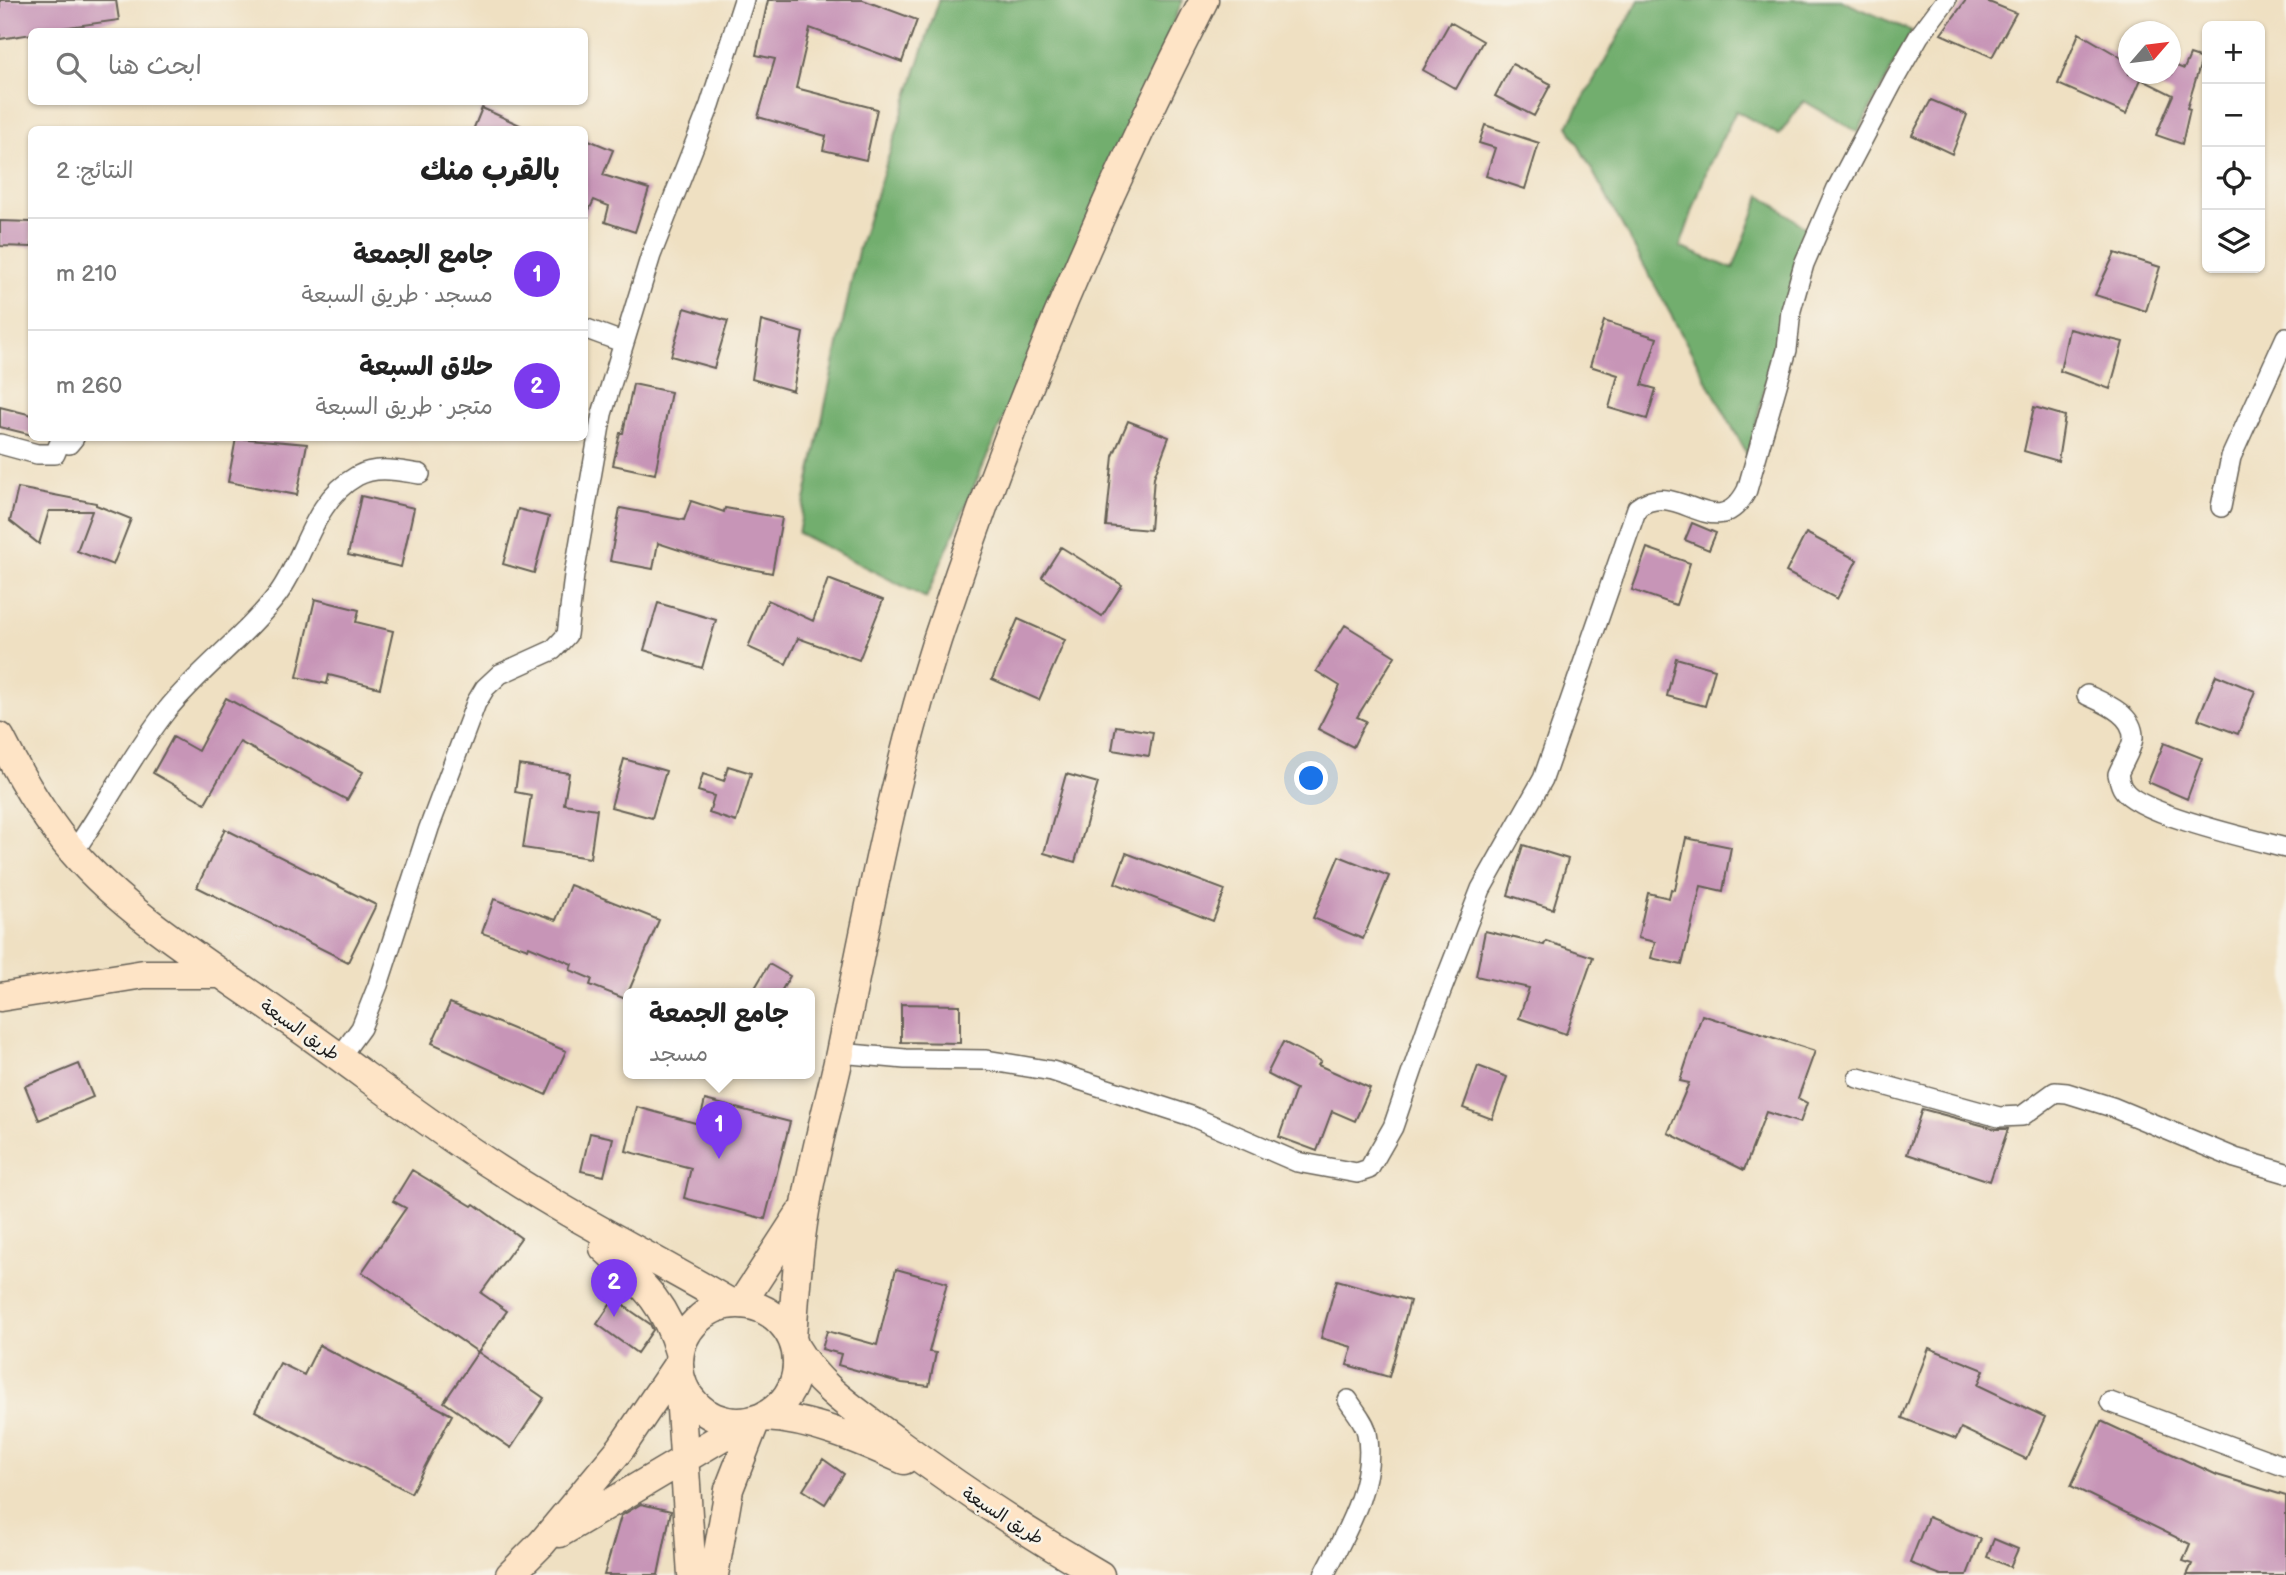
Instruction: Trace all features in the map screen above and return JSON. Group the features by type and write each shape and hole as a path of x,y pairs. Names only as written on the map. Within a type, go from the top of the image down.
{"street":[{"path":"339,1058 361,1028 379,985 429,828 476,703 485,688 500,674 553,650 567,635 602,414 622,342 651,255 710,105 744,0"},
{"path":"542,1543 780,1405 792,1387 797,1367 793,1343 806,1203 840,1053 865,916 902,765 937,641 1037,362 1149,108 1204,0"},
{"path":"840,1053 905,1059 986,1060 1052,1071 1178,1112 1297,1162 1357,1173 1369,1169 1393,1127 1429,1022 1481,889 1543,779 1637,508 1646,501 1658,498 1716,514 1731,512 1740,504 1747,490 1787,350 1791,310 1804,264 1836,190 1895,78 1919,36 1946,0"},
{"path":"588,329 622,342"},
{"path":"2221,507 2231,457 2286,337"},
{"path":"0,444 37,454 55,454 60,442 69,444 72,441"},
{"path":"73,852 165,712 201,669 253,622 279,592 330,498 358,475 382,469 420,474"},
{"path":"2087,695 2111,706 2128,721 2133,738 2118,774 2123,790 2133,799 2195,824 2286,848"},
{"name":"طريق السبعة","path":"0,737 37,801 73,852 104,884 218,974 495,1168 563,1211 736,1304"},
{"path":"0,997 144,974 218,974"},
{"path":"1858,1078 1999,1117 2022,1116 2054,1092 2067,1093 2112,1107 2235,1158 2286,1173"},
{"path":"736,1304 777,1253 806,1203"},
{"name":"طريق السبعة","path":"563,1211 646,1286 665,1314 679,1363"},
{"path":"692,1575 679,1363 686,1334 698,1319 714,1308 736,1304 765,1311 785,1328 809,1371 832,1394 943,1477"},
{"path":"679,1363 687,1395 703,1412 724,1421 811,1424 856,1439 943,1477"},
{"path":"510,1575 542,1543 621,1448 679,1363"},
{"path":"1324,1575 1343,1538 1363,1486 1369,1452 1367,1430 1348,1400"},
{"path":"2110,1402 2286,1467"},
{"path":"714,1575 729,1489 755,1420"},
{"name":"طريق السبعة","path":"943,1477 1100,1575"}],"green space":[{"path":"939,0 1183,0 926,598 798,533 858,251"},
{"path":"1639,0 1840,0 1912,31 1858,132 1804,101 1779,135 1736,111 1708,167 1680,247 1733,269 1761,195 1817,236 1780,324 1748,456 1568,126"}],"building":[{"path":"0,0 116,0 119,20 61,28 28,28 28,35 0,39"},
{"path":"768,0 863,0 917,20 902,62 810,28 796,88 877,109 866,160 823,150 826,136 758,117 775,59 756,55"},
{"path":"1966,0 1984,0 2016,13 1992,57 1941,34"},
{"path":"1450,22 1483,41 1456,89 1423,70"},
{"path":"2079,33 2118,56 2118,84 2139,84 2126,114 2058,84"},
{"path":"2190,55 2202,59 2187,108 2190,109 2182,144 2156,135 2173,95 2151,84 2181,84 2181,68 2184,69"},
{"path":"1512,64 1551,84 1534,116 1495,96"},
{"path":"1931,100 1967,115 1952,154 1912,135"},
{"path":"482,108 522,126 475,126"},
{"path":"1485,125 1539,143 1525,189 1486,176 1495,148 1479,143"},
{"path":"588,140 613,150 603,175 649,189 635,232 605,222 609,206 594,200 588,212"},
{"path":"0,221 28,222 28,247 0,246"},
{"path":"2115,253 2160,267 2146,311 2095,295"},
{"path":"685,308 728,321 714,368 671,356"},
{"path":"761,321 803,333 793,391 752,379"},
{"path":"1604,321 1657,338 1642,385 1656,389 1647,419 1609,408 1618,375 1590,366"},
{"path":"2069,329 2123,342 2110,389 2060,371"},
{"path":"633,384 671,392 655,474 613,465"},
{"path":"0,407 28,414 28,434 0,427"},
{"path":"2034,407 2065,416 2058,461 2024,451"},
{"path":"1128,421 1169,437 1154,477 1150,530 1106,526 1113,456"},
{"path":"235,441 307,444 297,495 228,482"},
{"path":"18,488 96,503 131,519 113,565 77,551 92,511 49,511 39,544 10,521"},
{"path":"361,496 414,508 401,567 348,555"},
{"path":"691,501 724,512 725,508 782,518 772,573 719,563 658,543 653,569 610,561 620,508 684,520"},
{"path":"518,509 549,517 534,573 503,564"},
{"path":"1692,523 1716,533 1709,550 1685,540"},
{"path":"1806,533 1857,560 1837,599 1786,572"},
{"path":"1061,547 1122,585 1102,616 1042,577"},
{"path":"1647,548 1690,563 1676,605 1632,590"},
{"path":"828,579 883,600 859,660 798,638 786,664 748,647 768,600 813,621"},
{"path":"315,599 359,610 356,622 393,631 380,688 329,675 327,684 297,677"},
{"path":"658,603 716,620 702,668 644,650"},
{"path":"1018,619 1065,640 1039,700 992,679"},
{"path":"1345,625 1395,656 1357,717 1366,721 1353,747 1318,729 1340,686 1316,671"},
{"path":"1676,658 1715,669 1705,706 1667,696"},
{"path":"2216,675 2255,691 2238,734 2198,719"},
{"path":"226,698 363,772 347,800 240,742 205,803 153,773 173,737 198,751"},
{"path":"1116,726 1153,732 1149,756 1112,750"},
{"path":"2164,743 2202,758 2187,799 2148,782"},
{"path":"624,759 666,771 652,818 611,807"},
{"path":"519,765 569,773 564,804 597,809 590,858 523,848 531,795 515,792"},
{"path":"728,766 751,773 736,822 709,813 714,796 698,791 703,774 724,781"},
{"path":"1066,774 1098,783 1075,862 1044,853"},
{"path":"225,829 376,905 348,962 197,887"},
{"path":"1686,838 1731,847 1723,891 1701,886 1682,965 1651,958 1655,942 1638,938 1648,893 1669,898 1671,889 1675,890"},
{"path":"1523,845 1568,859 1553,909 1508,895"},
{"path":"1126,853 1225,890 1213,921 1115,883"},
{"path":"1339,856 1389,876 1363,939 1313,918"},
{"path":"570,885 659,920 630,988 623,988 623,998 590,985 592,979 570,970 572,964 529,946 528,949 482,933 494,899 556,920"},
{"path":"1485,931 1544,945 1546,941 1593,957 1566,1034 1519,1018 1529,988 1476,976"},
{"path":"769,964 790,976 783,988 755,988"},
{"path":"450,1003 566,1051 546,1095 432,1043"},
{"path":"901,1004 960,1005 960,1043 901,1042"},
{"path":"1702,1015 1815,1051 1798,1098 1807,1103 1800,1123 1766,1112 1744,1170 1668,1133 1689,1083 1680,1081"},
{"path":"1283,1042 1321,1061 1318,1065 1370,1088 1355,1121 1332,1111 1317,1151 1279,1137 1296,1089 1267,1074"},
{"path":"79,1064 93,1097 39,1120 25,1086"},
{"path":"1478,1066 1507,1077 1492,1119 1463,1108"},
{"path":"705,1100 790,1122 765,1219 684,1198 691,1168 626,1151 637,1107 699,1124"},
{"path":"1922,1109 1996,1129 2008,1129 1990,1181 1907,1154"},
{"path":"590,1133 613,1138 604,1176 581,1171"},
{"path":"412,1170 472,1206 474,1204 521,1238 481,1293 507,1311 478,1352 362,1272 406,1208 393,1201"},
{"path":"896,1269 947,1283 929,1352 936,1353 929,1386 902,1383 838,1365 841,1354 822,1349 827,1331 877,1345"},
{"path":"1337,1280 1410,1301 1389,1377 1347,1365 1352,1347 1321,1338"},
{"path":"614,1299 650,1324 653,1330 637,1353 597,1324"},
{"path":"319,1345 452,1415 411,1493 255,1411 280,1363 304,1375"},
{"path":"1929,1348 1984,1370 1978,1385 2045,1417 2026,1459 1961,1428 1956,1439 1902,1418"},
{"path":"478,1352 544,1398 511,1448 444,1402"},
{"path":"2101,1421 2217,1475 2286,1496 2286,1575 2187,1575 2192,1564 2183,1561 2190,1544 2071,1486"},
{"path":"823,1459 844,1474 825,1504 803,1490"},
{"path":"641,1504 671,1511 658,1575 604,1575 621,1516"},
{"path":"1928,1517 1981,1539 1967,1575 1941,1575 1910,1563"},
{"path":"1994,1539 2018,1549 2010,1567 1987,1557"}],"place":[{"name":"جامع الجمعة","path":"719,1159"},
{"name":"حلاق السبعة","path":"614,1317"}]}
